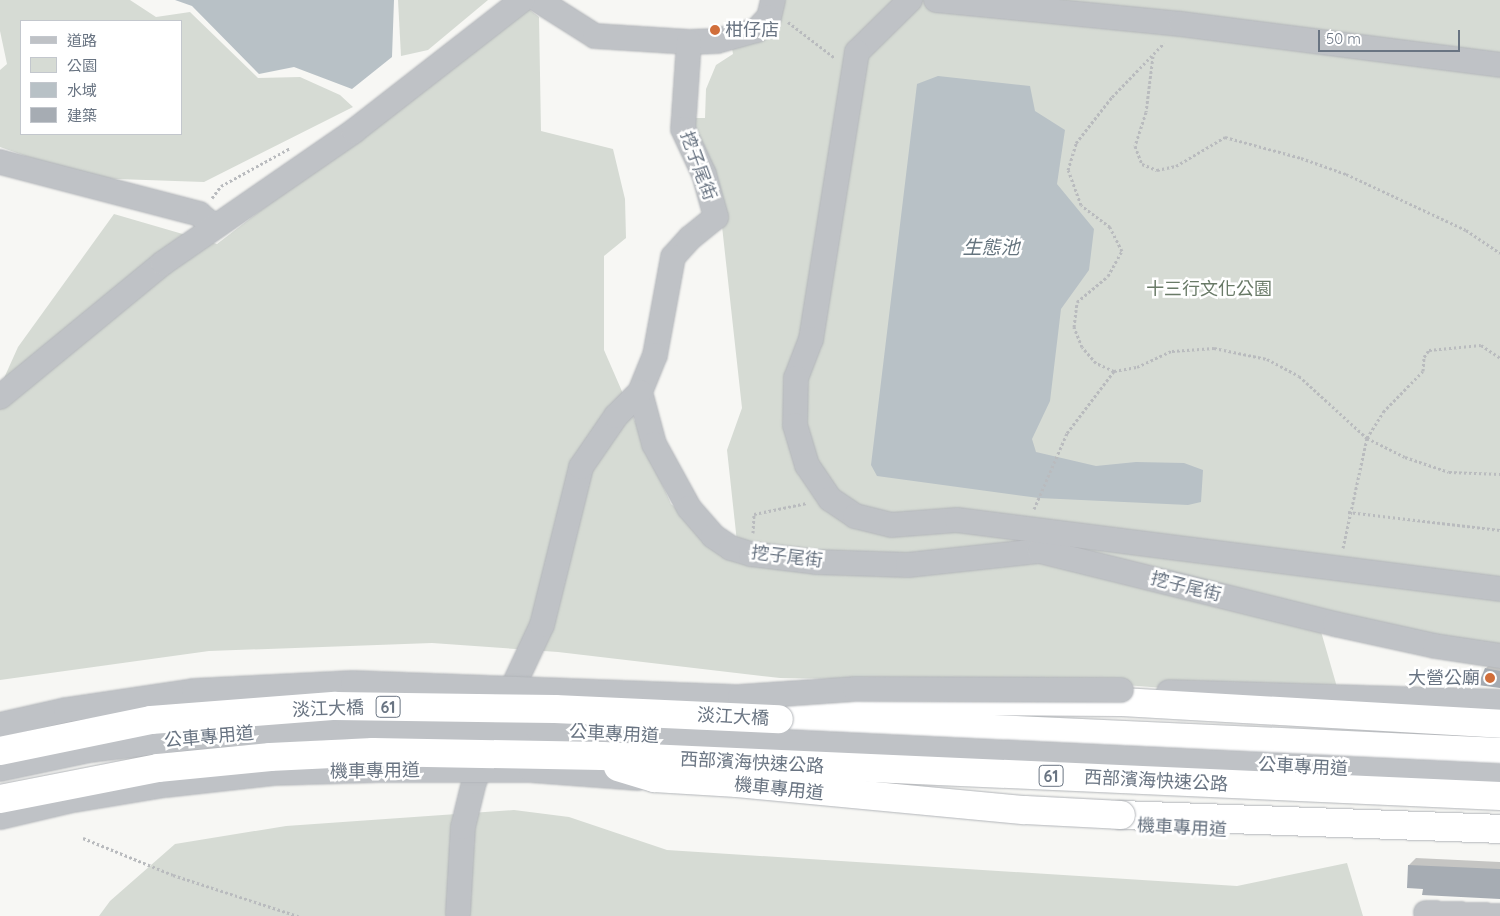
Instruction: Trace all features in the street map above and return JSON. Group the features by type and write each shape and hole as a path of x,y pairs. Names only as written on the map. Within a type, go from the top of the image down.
{"highway":[{"path":"780,720 848,697 949,702 1122,702 1500,724"},
{"name":"淡江大橋","path":"0,751 151,720 336,706 555,709 780,720"},
{"name":"61","path":"780,720 1500,752"},
{"name":"61","path":"0,800 158,768 270,757 373,752 602,756"},
{"path":"602,756 615,766 654,778 738,783 1024,810 1500,829"},
{"name":"西部濱海快速公路","path":"602,756 1500,796"}],"lane":[{"path":"0,397 163,263 354,131 522,0"},
{"path":"538,0 595,36 689,42 717,41 758,30 770,10"},
{"path":"910,0 857,52 811,340 796,378 798,433 807,465 830,499 855,516 891,525 957,520 1500,589"},
{"path":"936,0 1031,5 1500,65"},
{"name":"挖子尾街","path":"689,42 683,129 704,174 716,217 690,238 673,257 655,356 640,392 654,444 689,508 713,536 731,548 751,554 816,562 908,565 1040,551 1336,624 1436,646 1500,656"},
{"path":"0,162 199,214 214,226"},
{"path":"458,913 463,827 472,790 499,716 542,625 581,467 616,416 640,392"},
{"path":"0,725 66,710 194,691 353,683 740,696 855,689 963,689 1500,702"},
{"name":"公車專用道","path":"0,769 90,750 195,737 350,727 538,730 1500,776"},
{"name":"機車專用道","path":"0,817 68,801 165,785 273,774 376,770 531,770 738,785 1116,825 1500,839"},
{"path":"1426,913 1500,916"}],"path":[{"path":"770,10 793,24 853,76"},
{"path":"1181,24 1153,56 1112,97 1076,143 1068,170 1081,205 1110,227 1122,251 1108,276 1078,302 1074,327 1082,348 1096,363 1114,372 1137,367 1172,351 1214,348 1267,359 1299,376 1367,438 1405,457 1449,472 1500,474"},
{"path":"1153,56 1146,112 1135,146 1142,164 1158,170 1176,166 1225,137 1301,158 1346,174 1466,230 1500,253"},
{"path":"1339,568 1348,512 1367,438 1383,412 1423,371 1424,357 1430,350 1481,345 1500,358"},
{"path":"1035,506 1056,452 1114,372"},
{"path":"751,554 754,514 830,499"},
{"path":"1348,512 1500,530"},
{"path":"83,838 174,875 298,916"}],"green space":[{"path":"0,0 130,0 156,17 190,12 258,78 300,77 340,95 353,107 204,182 88,178 0,147 0,70 7,64 0,31"},
{"path":"398,0 488,0 428,50 401,56"},
{"name":"十三行文化公園","path":"780,0 1500,0 1500,650 1042,545 923,555 793,552 737,542 727,450 742,408 721,217 687,118 705,118 706,89 716,65 733,54 731,42"},
{"path":"526,7 539,17 541,131 613,149 625,199 626,238 604,256 604,350 671,504 729,554 1038,559 1320,628 1341,701 1111,684 780,678 558,652 432,643 209,651 0,680 0,387 18,347 114,214 217,244"},
{"path":"514,810 569,817 667,850 1237,886 1347,863 1363,916 99,916 110,901 175,844 286,826"}],"water":[{"path":"175,0 394,0 392,57 352,89 294,67 259,74 192,6"},
{"name":"生態池","path":"938,76 1030,86 1035,111 1065,130 1057,184 1094,229 1089,270 1061,309 1050,401 1032,439 1036,452 1096,466 1136,462 1184,463 1203,470 1201,502 1188,505 1039,498 877,476 871,465 917,84"}],"building":[{"name":"大營公廟","path":"1485,668 1500,671 1500,688 1478,685"},
{"path":"1408,865 1500,869 1500,899 1422,895 1423,889 1407,888"}],"place":[{"name":"柑仔店","path":"715,30"},
{"name":"大營公廟","path":"1490,678"}]}
